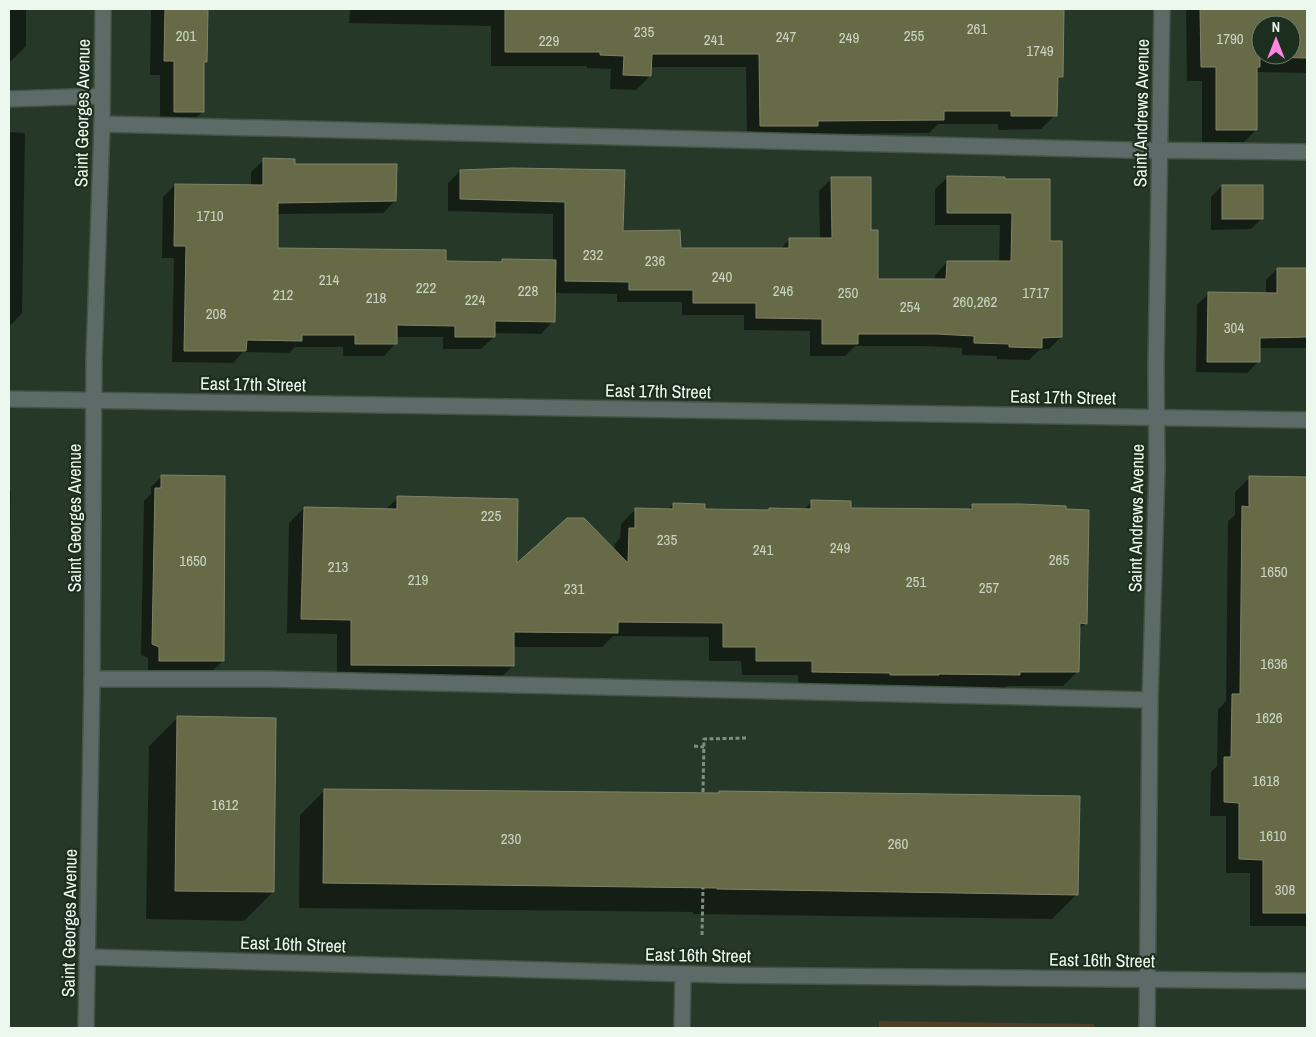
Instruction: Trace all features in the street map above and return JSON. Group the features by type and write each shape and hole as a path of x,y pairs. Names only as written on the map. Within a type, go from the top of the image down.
{"street":[{"name":"Saint Georges Avenue","path":"86,1028 92,679 93,400 102,124 102,9"},
{"name":"Saint Andrews Avenue","path":"1147,1028 1150,700 1157,469 1156,418 1162,9"},
{"path":"9,99 102,96"},
{"path":"102,124 1307,152"},
{"name":"East 17th Street","path":"9,399 1307,420"},
{"path":"92,679 287,679 1150,700"},
{"name":"East 16th Street","path":"87,957 683,974 1307,981"},
{"path":"682,1028 683,974"}],"path":[{"path":"703,792 704,739 746,738"},
{"path":"694,746 704,747"},
{"path":"702,935 703,888"}],"shaded area":[{"path":"879,1021 1094,1024 1094,1028 879,1028"}],"building":[{"path":"165,9 208,9 207,62 204,62 204,112 174,112 174,61 164,61"},
{"path":"505,9 1064,9 1063,77 1058,77 1057,116 1011,116 1011,111 944,111 944,120 818,121 818,126 760,126 759,54 652,54 651,76 623,75 624,56 600,55 600,52 505,52"},
{"path":"1200,9 1307,9 1307,58 1301,58 1301,15 1251,15 1251,65 1260,65 1260,67 1257,67 1257,130 1216,130 1216,67 1201,67"},
{"path":"263,158 295,159 295,164 397,164 396,201 278,203 278,248 446,250 446,261 502,262 502,259 556,260 555,322 495,321 495,337 455,337 455,326 397,325 397,344 355,344 355,335 302,335 302,341 247,340 246,351 184,351 186,246 174,246 175,184 263,185"},
{"path":"513,168 625,170 623,231 680,230 681,248 789,248 789,238 832,238 831,177 871,177 871,230 878,230 878,279 946,279 947,261 1011,261 1012,213 947,213 947,176 1050,179 1050,241 1062,241 1062,337 1042,338 1042,348 1009,347 1009,344 974,343 974,336 936,334 858,334 858,344 822,344 822,319 756,318 756,303 693,303 693,290 629,290 629,282 565,281 565,202 460,199 460,170"},
{"path":"1222,185 1263,185 1263,219 1222,219"},
{"path":"1277,268 1307,268 1307,337 1260,338 1260,362 1207,362 1208,292 1277,293"},
{"path":"161,475 225,476 224,661 159,661 159,647 152,644 155,488 161,488"},
{"path":"1249,476 1307,477 1307,913 1263,913 1263,860 1239,859 1239,803 1224,802 1224,757 1231,757 1232,694 1240,694 1242,506 1249,507"},
{"path":"397,496 518,499 517,563 567,518 584,518 628,563 629,528 635,528 635,508 673,509 673,503 705,504 705,509 811,509 811,500 851,501 851,508 972,509 972,504 1021,504 1066,506 1066,509 1089,510 1087,624 1080,623 1079,672 1020,672 1020,675 890,675 890,673 812,672 812,661 756,661 756,647 723,647 723,623 618,622 618,633 514,632 514,666 351,665 351,620 301,619 304,507 397,509"},
{"path":"177,716 276,718 274,892 175,891"},
{"path":"324,789 719,793 719,791 1080,796 1078,895 323,883"}]}
